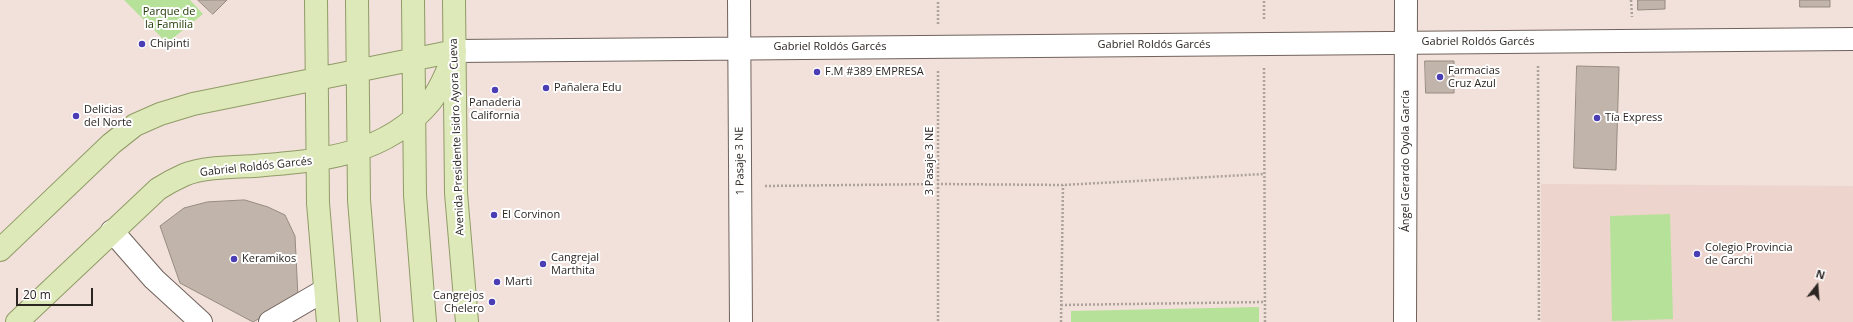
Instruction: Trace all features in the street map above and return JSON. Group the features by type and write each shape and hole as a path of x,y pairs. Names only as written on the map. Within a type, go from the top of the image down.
{"main road":[{"path":"316,0 318,203 328,322"},
{"path":"357,0 359,200 369,322"},
{"path":"413,0 412,60 415,195 425,322"},
{"name":"Avenida Presidente Isidro Ayora Cueva","path":"454,0 456,193 467,322"},
{"name":"Gabriel Roldós Garcés","path":"0,250 111,144 135,125 160,114 193,104 455,52"},
{"name":"Gabriel Roldós Garcés","path":"17,322 158,189 185,174 215,169 317,160 359,150 388,137 414,118 431,100 446,76 455,52"}],"street":[{"name":"1 Pasaje 3 NE","path":"739,0 741,322"},
{"name":"Ángel Gerardo Oyola García","path":"1405,322 1406,0"},
{"name":"Gabriel Roldós Garcés","path":"455,52 739,48 1853,39"},
{"path":"112,231 154,280 201,322"},
{"path":"270,322 325,290"}],"path":[{"name":"3 Pasaje 3 NE","path":"938,0 938,322"},
{"path":"1538,42 1539,322"},
{"path":"1264,44 1265,322"},
{"path":"740,186 938,184 1063,185 1264,174"},
{"path":"1061,322 1063,185"},
{"path":"1061,305 1265,302"}],"shaded area":[{"name":"Colegio Provincia de Carchi","path":"1541,184 1853,186 1853,322 1541,322"}],"green space":[{"name":"Parque de la Familia","path":"124,0 190,0 203,14 167,43"},
{"path":"1670,214 1673,319 1612,321 1610,216"},
{"path":"1259,307 1259,322 1071,322 1071,311"}],"building":[{"path":"198,0 227,0 213,14"},
{"path":"1638,0 1665,0 1665,9 1638,10"},
{"path":"1800,0 1830,0 1830,7 1800,7"},
{"name":"Farmacias Cruz Azul","path":"1425,61 1454,61 1454,93 1426,93"},
{"name":"Tía Express","path":"1577,66 1619,67 1616,170 1574,168"},
{"name":"Keramikos","path":"245,200 268,207 285,215 295,236 298,297 253,322 180,283 160,226 184,208 207,202"}],"place":[{"name":"Chipinti","path":"142,44"},
{"name":"F.M #389 EMPRESA","path":"817,72"},
{"name":"Farmacias Cruz Azul","path":"1440,77"},
{"name":"Pañalera Edu","path":"546,88"},
{"name":"Panaderia California","path":"495,90"},
{"name":"Delicias del Norte","path":"76,116"},
{"name":"Tía Express","path":"1597,118"},
{"name":"El Corvinon","path":"494,215"},
{"name":"Colegio Provincia de Carchi","path":"1697,254"},
{"name":"Keramikos","path":"234,259"},
{"name":"Cangrejal Marthita","path":"543,264"},
{"name":"Marti","path":"497,282"},
{"name":"Cangrejos Chelero","path":"492,302"}]}
